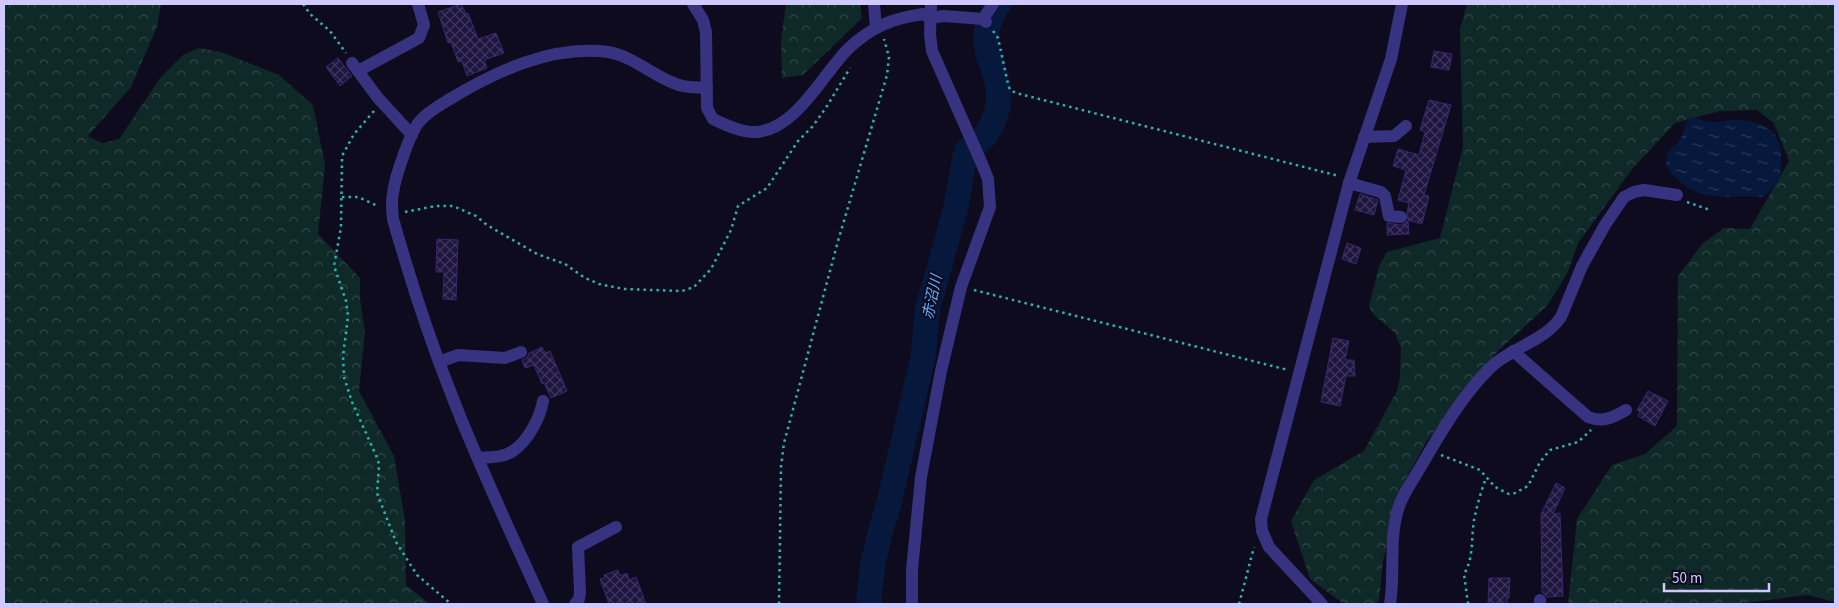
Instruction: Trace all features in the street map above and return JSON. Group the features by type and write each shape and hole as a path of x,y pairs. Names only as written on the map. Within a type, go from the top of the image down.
{"street":[{"path":"412,134 382,102 355,67 419,38 424,25 418,4"},
{"path":"693,4 703,20 706,32 707,108 713,119 738,129 755,132 768,129 797,111 832,66 850,47 878,26 901,17 923,14 930,18 944,16 984,20 993,4"},
{"path":"874,4 878,26"},
{"path":"912,604 912,570 921,477 941,371 962,287 990,207 988,180 932,52 930,34 931,4"},
{"path":"1322,604 1269,547 1265,541 1261,519 1349,181 1391,59 1402,4"},
{"path":"542,604 478,458 439,362 402,250 392,212 392,192 412,134 420,120 477,82 536,59 566,53 592,51 618,54 679,85 707,88"},
{"path":"1364,137 1394,136 1406,126"},
{"path":"1349,181 1381,192 1386,196 1389,216 1401,218"},
{"path":"1390,604 1393,536 1401,500 1430,451 1474,387 1489,369 1513,351 1556,324 1582,266 1605,225 1624,197 1644,190 1677,196"},
{"path":"1513,351 1588,417 1601,420 1626,410"},
{"path":"439,362 458,355 505,358 521,352"},
{"path":"478,458 500,456 514,451 526,437 537,419 541,412 543,401"},
{"path":"575,604 579,599 580,592 578,547 616,527"}],"path":[{"path":"303,4 310,14 330,31 355,67"},
{"path":"779,604 780,466 784,443 838,241 887,75 889,57 878,26"},
{"path":"995,34 998,38 1010,90 1016,93 1349,181"},
{"path":"342,196 358,197 397,213 436,206 453,206 476,216 487,225 537,254 566,264 585,278 599,284 612,288 633,290 688,290 699,282 711,269 731,230 738,206 767,188 798,141 813,126 827,106 853,61"},
{"path":"382,102 354,134 342,156 341,227 334,266 346,300 348,316 343,356 347,388 380,466 377,493 396,542 417,575 451,604"},
{"path":"962,287 1300,373"},
{"path":"1430,451 1480,470 1495,487 1509,494 1528,486 1540,462 1550,450 1582,439 1601,420"},
{"path":"1468,604 1464,574 1472,551 1474,518 1486,478"},
{"path":"1239,604 1261,519"}],"green space":[{"path":"4,4 161,4 157,27 131,87 88,136 102,143 119,139 161,77 183,55 199,48 221,52 279,75 313,105 325,165 318,234 360,278 360,299 365,332 359,391 394,456 405,520 406,585 430,604 4,604"},
{"path":"786,4 860,4 862,18 803,75 782,78 781,40"},
{"path":"1467,4 1835,4 1835,602 1807,595 1735,604 1568,604 1577,519 1612,465 1645,454 1677,426 1678,276 1703,243 1724,228 1750,229 1789,161 1774,123 1757,110 1720,111 1675,123 1633,168 1578,243 1568,272 1547,306 1499,350 1427,441 1401,488 1383,561 1379,601 1374,604 1344,604 1310,579 1291,521 1314,480 1364,451 1397,391 1400,376 1401,348 1395,333 1373,314 1369,306 1379,266 1387,252 1440,238 1463,147 1460,29"}],"water":[{"path":"1690,117 1713,122 1731,120 1750,121 1766,127 1778,139 1780,148 1781,172 1773,188 1763,197 1718,197 1698,192 1687,187 1676,178 1667,168 1667,155 1680,141"}],"building":[{"path":"461,4 466,14 468,13 478,39 496,33 504,53 484,60 487,68 467,76 462,61 458,62 451,42 448,43 438,12"},
{"path":"1434,51 1452,54 1449,70 1431,67"},
{"path":"338,58 352,76 340,86 326,67"},
{"path":"1429,100 1451,105 1424,195 1429,196 1422,224 1408,220 1409,203 1398,200 1406,170 1393,166 1398,149 1419,155 1425,132 1420,130"},
{"path":"1360,194 1378,200 1374,215 1355,210"},
{"path":"1408,221 1409,234 1387,235 1387,223 1401,225"},
{"path":"437,239 458,240 456,300 443,299 444,272 436,272"},
{"path":"1347,243 1361,248 1356,264 1342,259"},
{"path":"1333,338 1349,341 1345,360 1354,360 1355,376 1346,376 1340,406 1321,402"},
{"path":"542,347 545,353 550,351 567,391 551,398 544,383 542,384 534,365 525,368 522,360 527,358 529,353"},
{"path":"1648,391 1668,401 1655,426 1638,416 1640,412 1637,410"},
{"path":"1556,483 1565,488 1553,514 1560,513 1563,596 1547,597 1542,592 1541,514"},
{"path":"618,570 620,576 627,573 629,580 636,577 646,604 609,604 600,579 605,578 604,575"},
{"path":"1489,578 1510,578 1507,604 1488,604"}],"waterway":[{"name":"赤沼川","path":"870,604 869,597 873,563 923,357 928,307 955,211 966,151 985,136 994,120 998,107 998,88 986,47 986,39 994,10 999,4"}]}
